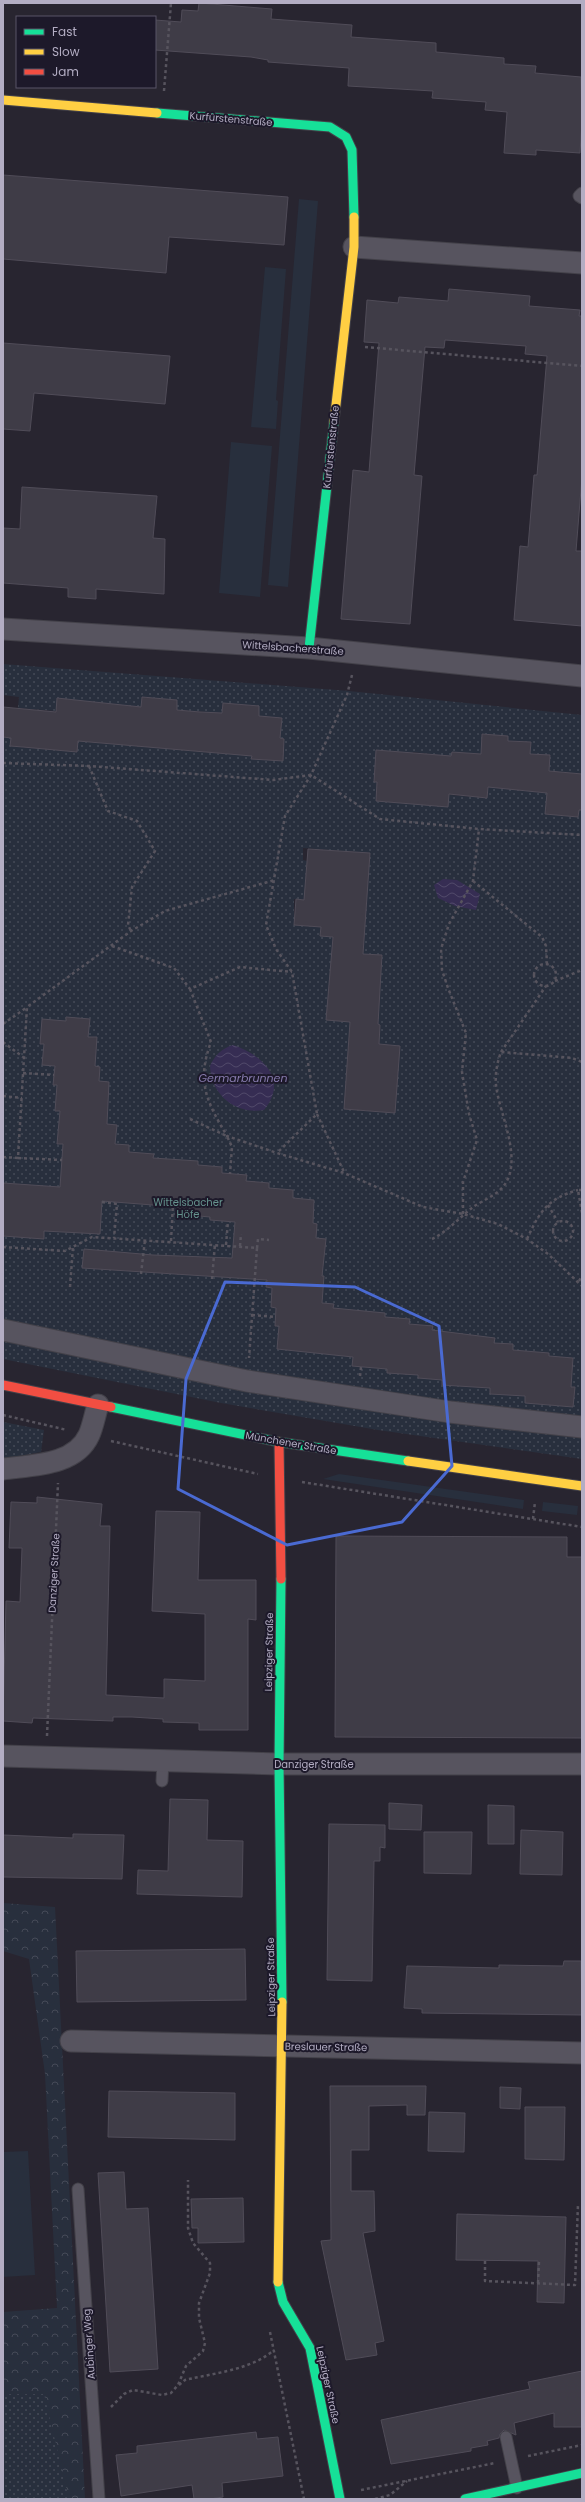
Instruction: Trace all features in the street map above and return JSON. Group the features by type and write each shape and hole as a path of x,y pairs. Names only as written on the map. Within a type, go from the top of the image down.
{"street":[{"name":"Kurfürstenstraße","path":"3,100 330,127 345,136 350,143 354,180 354,247 309,648"},
{"path":"354,247 582,262"},
{"name":"Wittelsbacherstraße","path":"3,629 309,648 582,676"},
{"path":"3,1330 247,1381 450,1412 582,1427"},
{"name":"Münchener Straße","path":"3,1385 279,1442 582,1486"},
{"path":"3,1469 60,1460 77,1452 89,1436 98,1405"},
{"name":"Leipziger Straße","path":"279,1442 279,1764 283,2046 279,2295 283,2305 304,2335 310,2348 340,2499"},
{"name":"Danziger Straße","path":"3,1756 46,1757 162,1771 279,1764 582,1764"},
{"name":"Breslauer Straße","path":"71,2041 582,2052"},
{"path":"465,2499 582,2473"}],"lane":[{"path":"582,193 579,196 582,198"},
{"name":"Aubinger Weg","path":"78,2189 99,2499"},
{"path":"506,2437 517,2488"}],"path":[{"path":"162,113 171,3"},
{"path":"343,345 582,366"},
{"path":"344,1173 317,1114 292,972 276,949 266,925 275,880 284,816 311,775 347,695 355,653"},
{"path":"3,763 89,766 273,780 311,775 380,819 479,829 582,835"},
{"path":"89,766 108,811 137,820 156,851 132,886 128,925 131,931"},
{"path":"463,1214 463,1182 477,1140 469,1114 462,1072 466,1033 442,970 441,949 456,910 473,882 479,829"},
{"path":"3,1024 131,931 165,912 275,880"},
{"path":"473,882 542,937 546,946 547,964 556,971 555,981"},
{"path":"112,945 174,968 190,989 211,1042 204,1062 207,1101 227,1136 232,1148 230,1174"},
{"path":"546,986 537,982 534,975 537,968 547,964"},
{"path":"190,989 240,967 292,972"},
{"path":"432,1239 441,1235 463,1214 502,1188 508,1177 512,1162 511,1150 496,1085 496,1066 501,1052 546,986 582,970"},
{"path":"18,1158 27,1008"},
{"path":"3,1042 23,1057"},
{"path":"501,1052 572,1058 582,1062"},
{"path":"23,1074 54,1075"},
{"path":"3,1096 22,1098"},
{"path":"278,1153 317,1114"},
{"path":"190,1119 227,1136 344,1173 423,1207 463,1214 498,1224 527,1239 548,1254 579,1281 582,1286"},
{"path":"3,1157 62,1160"},
{"path":"578,1190 582,1213"},
{"path":"527,1239 537,1218 548,1205 564,1194 582,1190"},
{"path":"102,1202 117,1204 114,1238"},
{"path":"171,1242 173,1204"},
{"path":"548,1205 558,1222"},
{"path":"226,1245 228,1221"},
{"path":"558,1222 564,1222 570,1225 572,1234 568,1239 562,1241 554,1236 554,1227 558,1222"},
{"path":"240,1246 241,1234"},
{"path":"3,1247 65,1251 92,1237 257,1248"},
{"path":"247,1381 258,1239 269,1240"},
{"path":"141,1274 145,1240"},
{"path":"212,1279 215,1244"},
{"path":"70,1287 72,1247"},
{"path":"579,1281 582,1276"},
{"path":"252,1315 275,1317"},
{"path":"3,1416 195,1461 280,1478 582,1527"},
{"name":"Danziger Straße","path":"46,1757 60,1460"},
{"path":"94,2415 108,2410 124,2394 133,2390 162,2395 172,2393 178,2385 186,2366 203,2351 205,2344 199,2318 199,2303 210,2273 210,2263 193,2243 188,2228 188,2180"},
{"path":"485,2261 484,2281 575,2285 578,2204"},
{"path":"538,2283 539,2262"},
{"path":"270,2332 304,2499"},
{"path":"178,2385 185,2380 246,2365 266,2357 274,2350"},
{"path":"356,2491 407,2481 390,2495 375,2499"}],"highlighted area":[{"path":"225,1282 355,1287 439,1326 452,1466 402,1522 287,1545 178,1489 186,1379"}],"green space":[{"path":"299,199 318,201 288,587 268,585"},
{"path":"265,267 286,269 276,400 278,401 276,429 251,427"},
{"path":"231,442 272,446 260,597 219,593"},
{"name":"Wittelsbacher Höfe","path":"3,664 349,691 582,715 582,774 549,771 550,756 530,754 531,742 508,741 508,736 483,734 481,754 452,752 450,765 438,763 439,755 413,752 412,758 376,750 374,781 377,782 376,801 391,802 391,790 487,798 489,781 511,788 532,791 547,788 546,814 578,817 579,810 582,810 582,1459 378,1430 221,1403 3,1359 3,737 11,738 10,746 77,752 78,741 145,747 146,738 169,749 226,754 252,746 251,759 283,761 284,739 280,738 282,718 259,716 259,706 223,703 222,713 177,710 177,700 142,697 141,707 57,699 56,711 18,708 19,697 3,695","holes":["303,848 370,853 363,954 382,955 378,1024 380,1025 379,1044 400,1046 395,1113 344,1109 350,1022 327,1020 333,937 320,936 321,927 294,925 294,899 312,901 313,885 305,884 307,861 303,860"]},
{"path":"3,1422 44,1430 41,1452 3,1459"},
{"path":"339,1474 524,1500 523,1509 323,1479"},
{"path":"543,1502 578,1506 577,1515 542,1511"},
{"path":"3,1903 55,1907 85,2499 64,2499 3,2404 3,2312 57,2308 45,2074 29,1959 3,1951"},
{"path":"28,2151 35,2275 3,2277 3,2152"},
{"path":"3,2394 44,2394 69,2499 3,2499"}],"water":[{"path":"443,879 457,880 480,894 476,910 455,906 438,898 434,885"},
{"name":"Germarbrunnen","path":"233,1045 254,1055 263,1062 269,1070 273,1079 274,1089 271,1099 264,1110 254,1111 235,1106 220,1094 215,1086 211,1076 210,1066 219,1053 225,1048"}],"building":[{"path":"199,3 272,9 271,19 352,25 351,37 436,43 436,52 504,58 504,64 536,66 535,73 581,77 582,122 580,153 536,150 536,155 504,153 507,112 485,110 486,102 432,98 433,91 348,86 349,68 268,62 268,60 251,57 156,50 156,20 181,22 182,10 198,11"},
{"path":"3,175 288,197 284,245 169,237 166,273 3,259"},
{"path":"449,289 530,296 529,306 580,310 579,316 582,316 582,477 576,551 582,551 582,626 514,620 520,546 528,547 534,475 537,475 547,356 525,354 526,346 445,340 444,348 425,347 414,475 422,476 410,624 341,619 353,470 369,472 379,343 364,342 367,300 398,303 399,297 448,301"},
{"path":"3,343 170,356 165,404 34,393 30,431 3,429"},
{"path":"22,487 157,496 153,538 165,539 164,594 96,589 96,599 68,597 68,588 3,583 3,528 20,529"},
{"path":"142,697 177,700 177,710 200,712 222,713 223,703 259,706 259,716 282,718 280,738 284,739 283,761 251,759 252,756 78,741 77,752 10,746 11,738 3,737 3,707 56,712 57,698 141,707"},
{"path":"482,734 508,736 508,741 531,742 530,754 550,755 549,771 582,774 582,810 579,810 578,817 545,814 547,793 488,787 487,798 449,794 448,807 376,801 377,782 374,782 376,750 451,756 452,752 481,754"},
{"path":"308,849 370,853 363,954 382,955 378,1024 380,1025 379,1044 400,1046 395,1113 344,1109 350,1022 326,1020 333,937 320,936 321,927 294,925 296,899 304,900"},
{"path":"66,1017 90,1019 88,1037 97,1037 95,1066 100,1067 99,1081 109,1082 107,1124 117,1125 115,1144 129,1145 129,1152 154,1154 153,1158 198,1161 198,1165 222,1167 222,1173 247,1175 246,1181 269,1183 269,1188 293,1190 293,1198 314,1200 313,1223 317,1224 316,1238 326,1239 322,1276 324,1276 322,1303 334,1304 333,1308 385,1313 385,1317 410,1319 409,1324 433,1326 432,1330 495,1338 494,1343 513,1344 513,1350 549,1353 549,1356 573,1358 571,1387 575,1387 573,1407 525,1403 525,1396 490,1394 490,1388 442,1385 442,1380 418,1378 418,1375 387,1373 387,1369 352,1366 353,1357 277,1349 279,1326 275,1326 276,1308 271,1307 272,1288 266,1287 267,1280 82,1268 84,1249 153,1255 232,1258 235,1222 210,1220 210,1217 177,1214 178,1207 102,1201 100,1234 44,1231 44,1239 3,1236 3,1183 60,1187 63,1144 57,1144 60,1111 55,1111 57,1085 53,1085 55,1066 42,1065 44,1044 40,1044 42,1019 66,1021"},
{"path":"37,1497 102,1504 100,1526 110,1526 106,1695 164,1698 164,1679 205,1681 205,1614 152,1611 156,1511 200,1512 198,1580 256,1580 256,1620 248,1619 248,1730 199,1730 199,1723 163,1722 163,1719 132,1717 113,1717 113,1721 33,1718 32,1723 3,1721 6,1601 20,1602 22,1548 9,1548 11,1502 37,1503"},
{"path":"336,1536 567,1537 567,1557 582,1557 582,1738 335,1737"},
{"path":"170,1799 208,1800 207,1840 243,1841 242,1897 137,1894 138,1870 168,1871"},
{"path":"389,1803 422,1805 421,1830 389,1829"},
{"path":"488,1805 514,1806 514,1844 488,1844"},
{"path":"329,1824 385,1825 385,1848 380,1847 380,1861 374,1861 372,1981 327,1980"},
{"path":"521,1830 563,1832 562,1875 520,1874"},
{"path":"424,1832 472,1832 471,1874 424,1873"},
{"path":"73,1834 124,1835 122,1879 3,1877 3,1835 73,1838"},
{"path":"245,1949 246,2000 77,2002 76,1951"},
{"path":"564,1961 581,1961 582,2015 422,2013 422,2009 404,2008 407,1966 499,1968 499,1965 563,1966"},
{"path":"330,2086 426,2086 425,2115 407,2115 407,2105 369,2106 369,2150 351,2150 351,2191 374,2191 375,2231 363,2233 384,2341 375,2343 377,2355 346,2360 321,2241 331,2240"},
{"path":"500,2087 521,2088 520,2109 500,2108"},
{"path":"109,2091 235,2093 235,2140 108,2137"},
{"path":"525,2107 565,2107 564,2160 525,2159"},
{"path":"429,2112 465,2113 464,2152 428,2151"},
{"path":"124,2172 126,2209 148,2208 158,2369 110,2372 98,2173"},
{"path":"243,2198 244,2242 198,2243 198,2228 192,2228 191,2199"},
{"path":"457,2214 566,2217 564,2303 537,2302 538,2261 456,2260"},
{"path":"582,2371 582,2427 554,2427 554,2413 514,2423 516,2435 504,2430 500,2434 499,2438 487,2441 488,2445 471,2448 471,2451 391,2464 381,2420 530,2389 528,2382"},
{"path":"256,2432 257,2439 278,2437 283,2476 222,2483 223,2497 210,2499 194,2499 192,2485 121,2496 116,2455 137,2453 137,2446"}],"traffic: fast":[{"path":"157,113 330,127 346,137 352,150 354,217"},
{"path":"309,648 334,422"},
{"path":"111,1407 279,1442 408,1461"},
{"path":"281,1579 279,1764 282,2002"},
{"path":"278,2282 283,2302 310,2348 340,2499"},
{"path":"465,2499 582,2473"}],"traffic: slow":[{"path":"3,100 157,113"},
{"path":"334,422 354,247 354,217"},
{"path":"408,1461 582,1486"},
{"path":"278,2282 282,2002"}],"traffic: jam":[{"path":"3,1385 111,1407"},
{"path":"279,1442 281,1579"}]}
